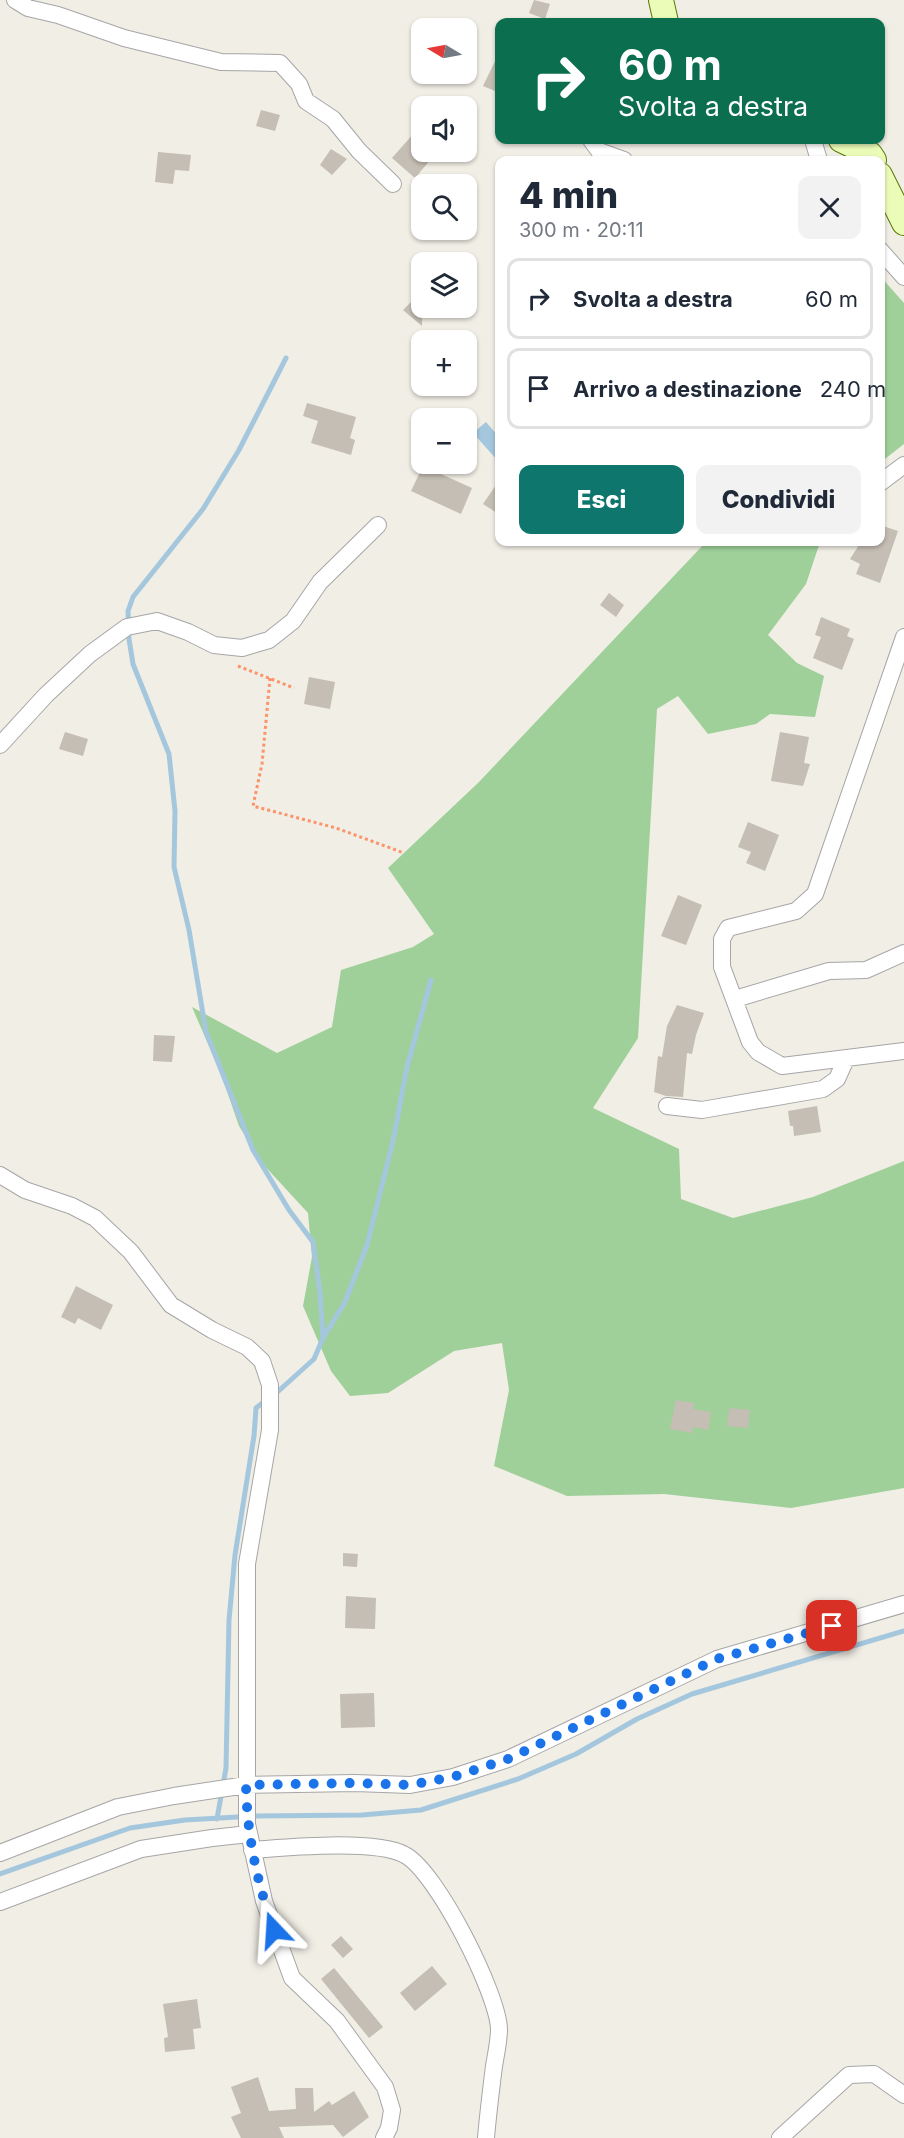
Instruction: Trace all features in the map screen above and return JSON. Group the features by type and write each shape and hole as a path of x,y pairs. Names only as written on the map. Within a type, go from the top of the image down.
{"main road":[{"path":"661,0 665,18"},
{"path":"849,144 871,156"},
{"path":"885,185 904,223"}],"street":[{"path":"15,0 28,8 58,15 124,38 221,62 280,63 299,84 306,101 333,119 359,151 393,184"},
{"path":"594,144 599,151 613,156"},
{"path":"885,256 904,277"},
{"path":"885,479 904,465"},
{"path":"0,745 46,695 90,654 127,627 157,621 188,632 214,645 242,648 269,640 293,621 320,582 378,525"},
{"path":"904,637 815,894 796,910 728,928 722,939 722,967 750,1042 758,1052 782,1066 904,1051"},
{"path":"735,999 829,971 866,969 904,953"},
{"path":"667,1106 702,1110 823,1089 837,1079 846,1059"},
{"path":"0,1175 25,1190 72,1206 95,1218 131,1252 171,1305 212,1330 247,1347 262,1361 270,1385 270,1430 247,1564 242,1789 249,1836 264,1901 292,1978 337,2021 385,2087 393,2110 384,2138"},
{"path":"0,1853 118,1807 192,1793 355,1783 410,1785 453,1777 508,1759 717,1659 904,1604"},
{"path":"0,1902 141,1849 212,1838 249,1836 291,1846 381,1847 406,1855 421,1869 446,1904 480,1970 492,2000 499,2028 486,2138"},
{"path":"780,2138 849,2075 874,2074 904,2096"}],"path":[{"path":"270,678 262,764 253,806 336,828 404,854"}],"green space":[{"path":"885,282 904,303 904,444 885,459"},
{"path":"702,546 819,546 806,584 768,635 797,663 824,676 815,717 770,714 756,724 708,734 678,696 657,709 638,1038 593,1108 679,1149 681,1199 733,1218 813,1197 904,1161 904,1488 791,1508 664,1494 567,1496 494,1466 509,1390 502,1343 454,1351 388,1393 350,1396 331,1371 303,1306 312,1257 308,1213 261,1162 239,1126 221,1074 192,1007 277,1053 332,1027 341,970 413,947 434,934 388,868 479,782"}],"water":[{"path":"486,422 495,432 495,458 477,437 477,430"}],"building":[{"path":"534,0 550,4 545,18 529,13"},
{"path":"495,61 495,91 483,86"},
{"path":"261,110 280,115 275,131 256,126"},
{"path":"411,136 411,162 429,162 418,174 411,175 392,158"},
{"path":"331,149 347,159 332,175 320,165"},
{"path":"158,152 191,155 189,171 175,170 173,184 155,182"},
{"path":"411,302 411,317 403,310"},
{"path":"412,318 422,318 422,326"},
{"path":"307,403 356,417 350,438 355,440 351,455 311,443 318,421 303,416"},
{"path":"419,474 441,474 472,488 461,514 411,491"},
{"path":"495,486 495,512 483,504"},
{"path":"885,527 898,531 880,583 856,574 860,564 850,559 858,546 885,546"},
{"path":"609,593 624,605 616,617 600,605"},
{"path":"821,617 850,629 847,636 854,639 842,670 813,658 821,637 815,635"},
{"path":"309,677 335,682 330,709 304,704"},
{"path":"65,732 88,739 83,756 59,749"},
{"path":"780,732 809,737 804,763 810,764 803,786 771,781"},
{"path":"748,822 779,835 765,871 746,863 751,852 738,847"},
{"path":"678,895 702,905 686,945 661,936"},
{"path":"677,1005 704,1013 692,1054 687,1053 683,1097 666,1096 654,1092 658,1056 662,1057 667,1026"},
{"path":"154,1035 175,1036 172,1062 153,1061"},
{"path":"817,1106 821,1132 794,1136 788,1111"},
{"path":"76,1286 113,1305 101,1330 78,1318 75,1324 61,1317"},
{"path":"676,1400 694,1403 693,1409 711,1412 708,1430 693,1427 692,1433 670,1429"},
{"path":"729,1408 750,1410 748,1428 727,1426"},
{"path":"343,1553 358,1554 357,1567 343,1566"},
{"path":"346,1596 376,1598 375,1629 345,1628"},
{"path":"374,1693 375,1727 341,1728 340,1694"},
{"path":"341,1936 353,1949 343,1958 331,1945"},
{"path":"432,1966 447,1984 415,2011 400,1993"},
{"path":"334,1968 383,2027 369,2038 321,1979"},
{"path":"197,1999 201,2028 193,2029 195,2049 165,2052 164,2038 168,2037 163,2004"},
{"path":"258,2077 269,2111 296,2109 295,2088 313,2088 314,2112 329,2101 332,2105 354,2091 369,2117 343,2137 333,2125 279,2127 284,2138 241,2138 231,2117 241,2113 231,2087"}],"waterway":[{"path":"286,358 239,450 203,509 133,597 128,611 129,639 133,664 169,754 175,811 174,867 189,930 206,1032 253,1150 289,1210 313,1242 323,1338"},
{"path":"273,1396 314,1359 323,1338 345,1302 367,1245 393,1141 407,1067 431,980"},
{"path":"217,1819 226,1768 229,1620 235,1555 254,1436 256,1408 265,1401"},
{"path":"0,1874 130,1828 185,1820 255,1816 362,1815 421,1810 518,1779 576,1754 637,1719 692,1694 904,1631"}],"route":[{"path":"274,1930 264,1901 252,1850 247,1824 246,1785 355,1783 410,1785 453,1777 508,1759 717,1659 832,1626"}]}
